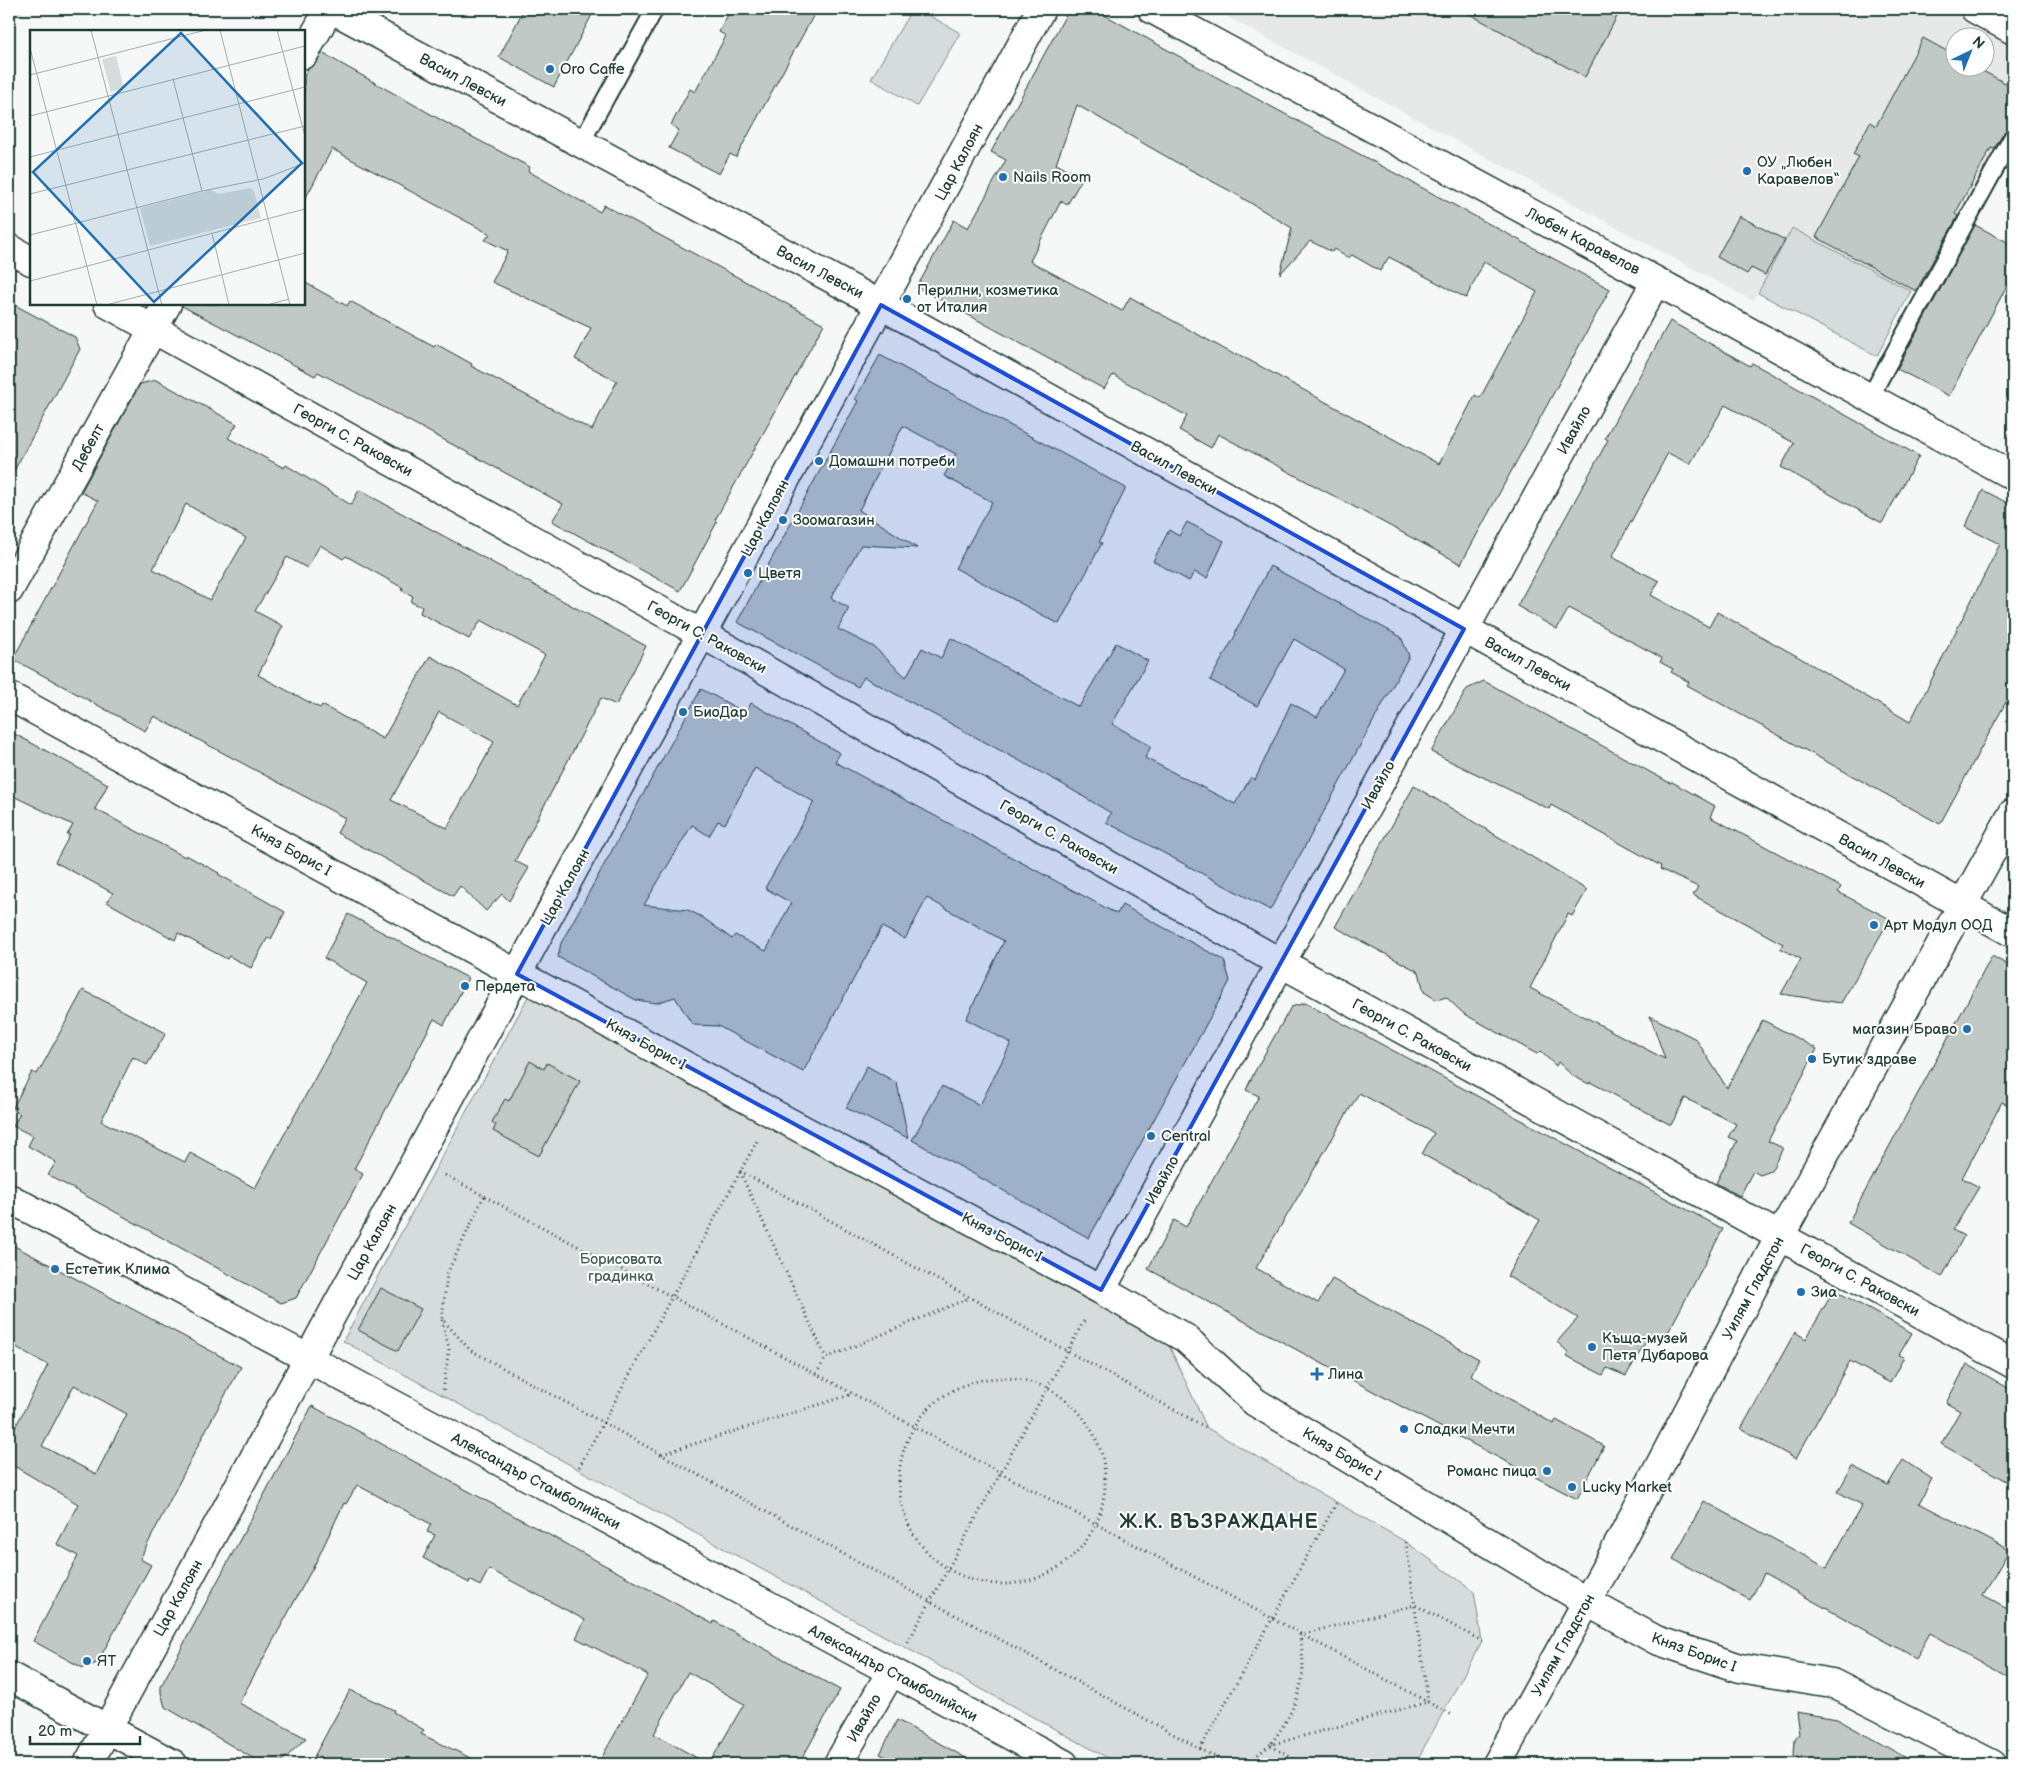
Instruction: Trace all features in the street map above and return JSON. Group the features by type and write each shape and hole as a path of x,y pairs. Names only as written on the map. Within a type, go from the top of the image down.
{"street":[{"path":"305,52 330,9"},
{"name":"Васил Левски","path":"330,9 881,305 2013,933"},
{"name":"Цар Калоян","path":"88,1764 1042,9"},
{"name":"Любен Каравелов","path":"1152,9 2013,476"},
{"path":"1975,9 2013,30"},
{"path":"9,248 30,260"},
{"name":"Ивайло","path":"1101,1290 1656,281"},
{"name":"Георги С. Раковски","path":"110,305 702,634 1281,963 2013,1364"},
{"name":"Дебелт","path":"9,590 165,305"},
{"name":"Княз Борис I","path":"9,696 1101,1290 1185,1338 1256,1402 1587,1602 1656,1640 1740,1668 1832,1683 1992,1764"},
{"name":"Уилям Гладстон","path":"1497,1764 1587,1602 1780,1236 1964,906 2013,813"},
{"name":"Александър Стамболийски","path":"9,1198 1064,1764"},
{"name":"Ивайло","path":"838,1764 891,1672"},
{"path":"9,1676 173,1764"}],"lane":[{"path":"581,143 655,9"},
{"path":"1870,398 2013,136"}],"path":[{"path":"578,1469 758,1138"},
{"path":"740,1172 1207,1428"},
{"path":"740,1172 826,1358"},
{"path":"444,1174 1454,1716"},
{"path":"442,1396 449,1348 442,1318 447,1274 484,1196"},
{"path":"891,1672 1101,1290"},
{"path":"816,1374 826,1358 970,1298"},
{"path":"442,1318 470,1350 1228,1764"},
{"path":"993,1378 1026,1380 1047,1388 1080,1412 1096,1438 1105,1467 1104,1498 1097,1525 1076,1554 1050,1573 1019,1583 986,1584 948,1569 928,1553 908,1525 899,1493 901,1460 914,1427 934,1403 962,1386 993,1378"},
{"path":"661,1455 853,1394"},
{"path":"1200,1749 1337,1502"},
{"path":"1406,1542 1428,1702"},
{"path":"1300,1635 1415,1605 1482,1641"},
{"path":"1246,1764 1270,1745 1287,1722 1298,1697 1303,1666 1300,1635"},
{"path":"1270,1745 1428,1702"},
{"path":"1270,1745 1302,1764"}],"highlighted area":[{"path":"881,305 1464,629 1101,1290 517,974"}],"shaded area":[{"path":"9,9 23,9 9,33"},
{"name":"ОУ „Любен Каравелов“","path":"1213,9 1946,9 1981,28 1944,28 1944,78 1994,78 1994,35 2013,45 2013,115 1916,293 1791,227 1753,301"}],"green space":[{"path":"912,9 918,9 960,33 917,106 871,79"},
{"path":"1792,228 1911,291 1877,356 1758,293"},
{"name":"Борисовата градинка","path":"530,993 1167,1341 1207,1428 1406,1542 1474,1591 1482,1641 1415,1764 1119,1764 343,1341"}],"building":[{"path":"524,9 595,9 554,87 499,57"},
{"path":"731,9 817,9 736,157 730,154 719,174 669,148 679,130 671,125 690,89 695,92 726,36 719,32"},
{"path":"1069,9 1094,9 1610,289 1461,564 1218,434 1211,448 1179,430 1187,416 1113,375 1104,389 917,287 954,220 968,228 1006,160 991,152","holes":["1077,105 1234,193 1292,228 1280,274 1310,241 1332,252 1334,249 1348,258 1352,255 1380,271 1389,257 1466,298 1484,262 1537,292 1480,398 1475,395 1439,464 1130,297 1122,311 1030,261 1061,201 1067,205 1083,177 1056,164"]},
{"path":"1460,9 1621,9 1585,77"},
{"path":"1923,38 1944,50 1944,78 1994,77 2013,87 2013,126 2005,131 1994,149 1991,148 1955,214 1958,216 1916,291 1816,237 1859,157 1853,154 1870,122 1876,126"},
{"path":"322,53 459,130 530,167 528,171 600,212 604,205 824,324 715,520 717,522 680,591 552,521 563,504 318,372 315,376 182,306 305,305 305,283 347,306 350,301 434,347 436,344 472,364 471,366 592,430 617,381 575,359 591,328 492,282 508,251 485,240 490,234 332,149 305,199 305,74 308,69 317,62"},
{"path":"1739,216 1785,240 1765,275 1751,268 1747,274 1717,257"},
{"path":"1975,225 2013,245 2013,274 1949,396 1897,369"},
{"path":"9,302 75,337 80,349 9,480"},
{"path":"1670,321 1750,366 1752,363 1919,456 1882,523 1781,467 1794,443 1725,405 1690,464 1668,453 1612,557 1659,581 1651,595 1709,627 1717,612 1910,722 2000,544 1965,527 1983,490 2013,506 2013,689 1940,824 1687,685 1689,682 1671,672 1673,669 1660,662 1662,658 1569,608 1557,629 1517,606 1608,440 1605,438"},
{"path":"880,355 1126,488 1099,542 1102,543 1059,624 955,568 992,502 944,476 956,454 903,426 859,510 917,548 861,545 831,598 849,608 838,629 874,647 906,677 922,648 941,658 951,638 1079,707 1116,643 1148,661 1112,724 1151,746 1145,758 1235,804 1251,777 1255,780 1291,703 1317,717 1344,669 1294,639 1257,706 1210,680 1236,634 1270,566 1401,637 1409,656 1270,910 1106,822 1111,813 1057,781 864,677 858,687 737,622 858,401 855,399"},
{"path":"156,380 237,424 228,438 284,468 286,465 351,505 359,490 646,646 616,705 601,698 515,861 529,868 509,901 502,894 486,911 460,886 453,896 337,833 345,818 154,716 145,731 13,659 98,501 81,492 140,384","holes":["186,504 246,538 210,600 153,569","320,545 343,559 346,556 403,588 401,590 413,596 411,602 422,607 420,613 469,639 481,620 545,655 517,705 430,656 383,739 322,705 320,708 258,675 283,626 255,611 287,557 307,568","439,712 494,742 447,828 391,800"]},
{"path":"1187,522 1224,541 1207,578 1194,572 1189,581 1153,561 1169,530 1179,536"},
{"path":"1484,681 1715,806 1710,817 1841,887 1838,892 1890,919 1841,1003 1781,994 1801,959 1780,948 1783,944 1693,895 1698,887 1660,869 1661,866 1551,805 1549,809 1431,752 1467,689"},
{"path":"701,689 746,713 751,703 840,753 835,762 1117,914 1122,905 1224,960 1230,981 1089,1238 912,1140 942,1086 980,1105 1011,1043 966,1019 1004,941 927,898 905,939 882,927 803,1072 718,1026 694,1025 675,997 656,1003 636,1000 558,957 561,943","holes":["755,768 814,802 765,888 791,903 766,951 735,935 732,939 702,917 688,910 644,905 692,825 709,836 718,821 725,824"]},
{"path":"9,731 108,784 95,809 185,857 186,855 285,912 271,939 268,937 251,968 229,956 227,959 178,933 175,940 107,902 113,893 55,862 70,835 67,835 73,825 9,794"},
{"path":"1414,786 1587,890 1572,916 1568,914 1530,988 1665,1059 1650,1016 1696,1039 1727,1088 1763,1020 1817,1049 1768,1141 1783,1148 1771,1171 1760,1175 1753,1171 1740,1196 1716,1183 1737,1141 1728,1137 1736,1124 1685,1098 1671,1125 1590,1082 1589,1084 1573,1076 1558,1062 1556,1066 1540,1051 1537,1054 1464,1014 1446,997 1437,1000 1424,992 1419,972 1335,927"},
{"path":"348,914 468,978 444,1025 434,1019 354,1169 363,1174 296,1298 281,1303 48,1175 56,1162 28,1146 33,1136 13,1126 20,1114 12,1109 32,1072 37,1074 43,1064 83,990 166,1033 147,1065 133,1057 101,1121 185,1162 190,1153 255,1188 367,983 324,958"},
{"path":"1992,956 2013,968 2013,1108 2002,1102 1962,1178 1979,1187 1953,1230 1964,1236 1942,1277 1848,1223"},
{"path":"1305,1003 1723,1229 1664,1340 1651,1333 1626,1376 1607,1368 1603,1375 1567,1356 1568,1352 1557,1342 1578,1318 1507,1276 1540,1220 1422,1154 1434,1133 1359,1093 1256,1268 1318,1303 1332,1279 1479,1359 1471,1375 1494,1390 1554,1424 1556,1420 1604,1446 1577,1499 1391,1401 1148,1269 1174,1220 1186,1227 1259,1096 1246,1090 1255,1071 1291,1007"},
{"path":"530,1061 544,1069 547,1063 580,1081 539,1156 493,1131 496,1125 492,1122 505,1099 509,1101"},
{"path":"867,1066 897,1083 908,1138 846,1108"},
{"path":"9,1243 241,1367 209,1424 140,1559 151,1565 97,1663 83,1668 33,1641 78,1556 57,1544 78,1504 9,1463 9,1439 48,1365 9,1343","holes":["74,1385 127,1414 96,1474 42,1446"]},
{"path":"381,1288 421,1309 398,1351 358,1330"},
{"path":"1834,1290 1912,1333 1899,1355 1904,1357 1890,1383 1850,1361 1796,1459 1741,1429 1795,1332 1806,1339"},
{"path":"1967,1364 2013,1391 2013,1485 1941,1444 1960,1411 1946,1403"},
{"path":"312,1406 713,1624 714,1621 840,1690 799,1764 709,1764 744,1704 688,1672 654,1734 708,1764 598,1764 648,1675 576,1638 585,1620 489,1569 480,1586 470,1580 469,1583 423,1558 435,1535 427,1532 431,1524 357,1485 346,1504 344,1503 316,1562 239,1703 306,1738 279,1764 263,1764 165,1707 161,1686"},
{"path":"1903,1460 1932,1479 1919,1503 2009,1550 1983,1596 2013,1612 2013,1679 1930,1633 1916,1658 1764,1574 1750,1600 1673,1559 1704,1501 1827,1568 1862,1505 1838,1492 1852,1466 1888,1485"},
{"path":"350,1690 394,1710 393,1712 424,1730 421,1734 483,1764 310,1764"},
{"path":"1796,1712 1837,1719 1917,1764 1808,1764 1794,1757 1795,1739 1799,1733"},
{"path":"897,1720 977,1764 901,1764 880,1754"}],"place":[{"name":"Oro Caffe","path":"550,69"},
{"name":"ОУ „Любен Каравелов“","path":"1747,171"},
{"name":"Nails Room","path":"1003,177"},
{"name":"Перилни, козметика от Италия","path":"907,299"},
{"name":"Домашни потреби","path":"819,461"},
{"name":"Зоомагазин","path":"783,520"},
{"name":"Цветя","path":"748,573"},
{"name":"БиоДар","path":"683,712"},
{"name":"Арт Модул ООД","path":"1874,925"},
{"name":"Пердета","path":"465,986"},
{"name":"магазин Браво","path":"1967,1029"},
{"name":"Бутик здраве","path":"1812,1059"},
{"name":"Central","path":"1151,1136"},
{"name":"Естетик Клима","path":"55,1269"},
{"name":"Зиа","path":"1801,1292"},
{"name":"Къща-музей Петя Дубарова","path":"1592,1347"},
{"name":"Лина","path":"1317,1374"},
{"name":"Сладки Мечти","path":"1404,1429"},
{"name":"Романс пица","path":"1547,1471"},
{"name":"Lucky Market","path":"1572,1487"},
{"name":"ЯТ","path":"87,1661"}],"district":[{"name":"Ж.К. ВЪЗРАЖДАНЕ","path":"1219,1521"}]}
